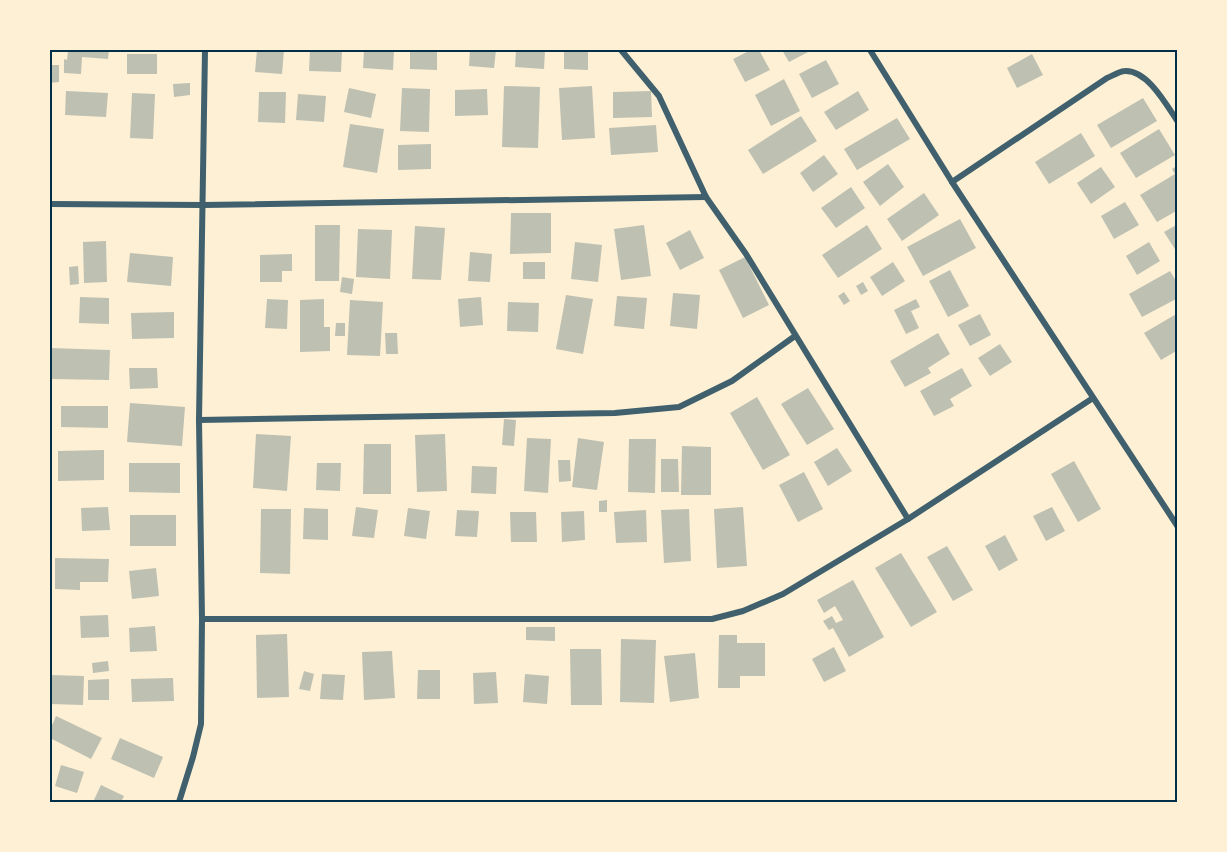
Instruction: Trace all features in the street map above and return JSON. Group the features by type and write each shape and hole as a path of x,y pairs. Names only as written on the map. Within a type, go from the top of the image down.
{"street":[{"path":"179,802 201,724 199,420 205,50"},
{"path":"621,50 659,96 706,197 746,254 908,519"},
{"path":"870,50 952,182 1178,527"},
{"path":"952,182 1107,78 1125,71 1139,75 1154,88 1178,122"},
{"path":"50,204 203,205 706,197"},
{"path":"199,420 615,413 679,408 732,381 795,336"},
{"path":"202,619 712,619 743,611 783,594 908,519 1092,398"}],"building":[{"path":"68,50 109,50 108,59 82,57 81,74 64,73 64,59 67,60"},
{"path":"257,50 284,50 282,74 255,72"},
{"path":"310,50 342,50 341,72 309,71"},
{"path":"364,50 394,50 393,70 363,68"},
{"path":"410,50 437,50 437,70 410,69"},
{"path":"470,50 496,50 494,68 469,66"},
{"path":"516,50 545,50 544,69 515,67"},
{"path":"564,50 588,50 588,70 564,69"},
{"path":"751,50 759,50 770,70 745,82 733,59"},
{"path":"782,50 812,50 789,62"},
{"path":"127,54 157,54 157,74 127,74"},
{"path":"1032,54 1043,75 1017,88 1007,68"},
{"path":"826,60 839,84 812,98 799,74"},
{"path":"50,65 59,65 59,82 50,83"},
{"path":"784,79 800,111 771,126 755,95"},
{"path":"190,83 190,95 174,97 173,84"},
{"path":"504,86 540,87 538,148 502,147"},
{"path":"592,86 595,138 562,140 559,88"},
{"path":"349,88 376,94 371,118 344,112"},
{"path":"402,88 430,89 429,132 400,131"},
{"path":"487,89 488,115 455,116 455,90"},
{"path":"66,91 108,93 106,117 65,115"},
{"path":"651,91 652,117 613,118 613,92"},
{"path":"858,91 869,110 836,130 824,112"},
{"path":"259,92 286,92 285,123 258,122"},
{"path":"132,93 155,94 153,139 130,138"},
{"path":"298,94 326,96 324,122 296,120"},
{"path":"1143,98 1157,121 1111,148 1097,125"},
{"path":"801,116 817,141 763,174 748,150"},
{"path":"897,118 910,139 857,170 844,149"},
{"path":"350,124 384,129 377,173 343,167"},
{"path":"656,125 658,152 611,155 609,128"},
{"path":"1159,129 1175,155 1136,178 1120,153"},
{"path":"1081,133 1095,156 1049,184 1035,162"},
{"path":"431,144 431,169 398,170 398,145"},
{"path":"824,155 838,174 813,192 800,173"},
{"path":"888,164 904,187 880,206 863,182"},
{"path":"1178,165 1178,210 1157,222 1140,195 1175,174 1172,169"},
{"path":"1101,167 1115,187 1091,204 1077,183"},
{"path":"851,187 865,208 836,228 821,208"},
{"path":"924,193 939,215 902,241 887,219"},
{"path":"1125,202 1139,225 1114,239 1101,216"},
{"path":"511,213 551,213 551,253 510,254"},
{"path":"960,219 976,248 923,276 907,247"},
{"path":"1178,224 1178,254 1164,232"},
{"path":"315,225 340,225 339,281 315,281"},
{"path":"644,225 651,276 621,280 614,229"},
{"path":"867,225 882,249 838,278 822,255"},
{"path":"415,226 445,228 441,280 412,279"},
{"path":"358,229 392,230 390,279 356,277"},
{"path":"690,230 704,258 680,270 666,243"},
{"path":"106,241 107,282 84,283 83,242"},
{"path":"575,242 602,245 598,282 571,279"},
{"path":"1149,242 1160,261 1137,275 1126,256"},
{"path":"470,252 492,254 490,282 468,281"},
{"path":"130,253 173,257 171,286 127,282"},
{"path":"292,254 292,271 282,271 282,282 260,282 260,255"},
{"path":"745,257 769,305 743,318 719,270"},
{"path":"523,262 545,262 545,279 523,279"},
{"path":"893,262 905,281 882,296 870,277"},
{"path":"78,266 79,284 70,285 69,267"},
{"path":"950,270 969,306 948,317 929,281"},
{"path":"1170,271 1178,284 1178,298 1142,317 1129,294"},
{"path":"342,277 354,279 352,294 340,292"},
{"path":"863,282 868,291 861,295 856,286"},
{"path":"844,292 850,301 844,305 838,296"},
{"path":"673,293 700,295 697,329 670,326"},
{"path":"566,295 593,299 583,354 556,349"},
{"path":"617,296 647,298 644,329 614,326"},
{"path":"80,297 109,298 109,324 79,323"},
{"path":"481,297 483,325 460,327 458,299"},
{"path":"267,299 288,300 287,329 265,328"},
{"path":"324,299 324,327 330,327 330,351 300,352 300,300"},
{"path":"916,299 920,307 911,311 919,328 906,334 894,310"},
{"path":"350,300 383,302 380,356 347,355"},
{"path":"508,302 539,303 538,332 507,331"},
{"path":"174,312 174,338 132,339 131,313"},
{"path":"1178,313 1178,350 1161,360 1144,333"},
{"path":"980,314 991,335 970,346 958,325"},
{"path":"336,323 345,323 345,336 335,336"},
{"path":"385,333 397,333 398,354 386,354"},
{"path":"938,333 950,354 928,368 931,373 905,387 890,361"},
{"path":"1000,344 1012,362 990,376 978,358"},
{"path":"50,348 110,350 109,380 50,379"},
{"path":"129,368 157,368 158,388 130,389"},
{"path":"962,368 972,386 950,399 954,406 934,416 920,391"},
{"path":"808,388 834,429 807,445 781,404"},
{"path":"757,397 790,455 763,470 730,413"},
{"path":"130,403 185,407 182,446 127,442"},
{"path":"61,406 108,406 108,428 61,427"},
{"path":"504,419 516,420 514,446 502,445"},
{"path":"256,434 291,436 287,491 253,488"},
{"path":"445,434 447,491 417,492 415,435"},
{"path":"527,438 551,439 548,493 524,491"},
{"path":"578,438 604,442 597,490 572,487"},
{"path":"629,439 656,439 655,493 628,492"},
{"path":"364,444 391,444 391,494 363,494"},
{"path":"682,446 711,447 711,495 681,495"},
{"path":"837,448 852,471 828,486 814,462"},
{"path":"104,450 104,480 58,481 58,451"},
{"path":"661,459 678,459 679,492 661,492"},
{"path":"558,460 570,460 571,481 559,482"},
{"path":"1074,461 1101,509 1078,522 1051,474"},
{"path":"129,463 180,463 180,493 129,492"},
{"path":"317,463 341,463 340,491 316,490"},
{"path":"472,466 497,467 496,494 471,493"},
{"path":"804,472 823,509 798,522 779,485"},
{"path":"607,500 607,512 599,512 599,501"},
{"path":"108,507 110,530 82,531 81,508"},
{"path":"356,507 378,510 374,538 352,536"},
{"path":"743,507 747,566 717,568 714,509"},
{"path":"1052,507 1065,531 1046,541 1033,516"},
{"path":"304,508 328,509 328,540 303,539"},
{"path":"408,508 430,511 426,539 404,536"},
{"path":"261,509 291,509 290,574 260,573"},
{"path":"689,509 691,561 664,563 661,510"},
{"path":"457,510 479,511 477,537 455,536"},
{"path":"646,510 647,542 616,543 614,512"},
{"path":"584,511 585,540 562,542 561,512"},
{"path":"510,512 536,512 537,542 511,542"},
{"path":"130,515 176,515 176,546 130,546"},
{"path":"1005,535 1018,560 999,571 985,546"},
{"path":"947,546 973,590 953,601 927,557"},
{"path":"901,553 937,612 911,627 875,568"},
{"path":"55,558 109,559 108,582 80,582 80,590 55,589"},
{"path":"156,568 159,596 132,599 129,571"},
{"path":"853,580 884,637 849,657 833,628 829,630 823,621 832,616 836,623 843,620 835,606 824,613 817,600"},
{"path":"108,615 109,637 81,638 80,616"},
{"path":"155,626 157,651 130,652 129,628"},
{"path":"526,627 555,627 555,641 526,640"},
{"path":"287,634 289,697 257,698 256,635"},
{"path":"719,635 737,635 737,643 765,643 765,676 740,676 740,688 718,688"},
{"path":"621,639 656,640 654,703 620,702"},
{"path":"834,647 846,671 824,682 812,659"},
{"path":"570,649 601,649 602,705 571,705"},
{"path":"392,651 395,698 364,700 362,652"},
{"path":"695,653 699,698 670,702 664,656"},
{"path":"108,661 109,671 93,673 92,663"},
{"path":"418,670 440,670 440,699 417,699"},
{"path":"304,671 314,674 310,691 299,689"},
{"path":"496,672 498,703 474,704 473,673"},
{"path":"322,674 345,675 343,700 320,699"},
{"path":"525,674 549,676 547,704 523,702"},
{"path":"50,675 84,676 83,705 50,704"},
{"path":"173,678 174,701 132,702 131,679"},
{"path":"109,679 109,700 88,700 88,680"},
{"path":"56,716 102,738 91,759 50,738 50,730"},
{"path":"120,738 163,757 154,778 111,759"},
{"path":"61,765 84,772 77,793 55,786"},
{"path":"101,785 124,796 121,802 93,802"}]}
